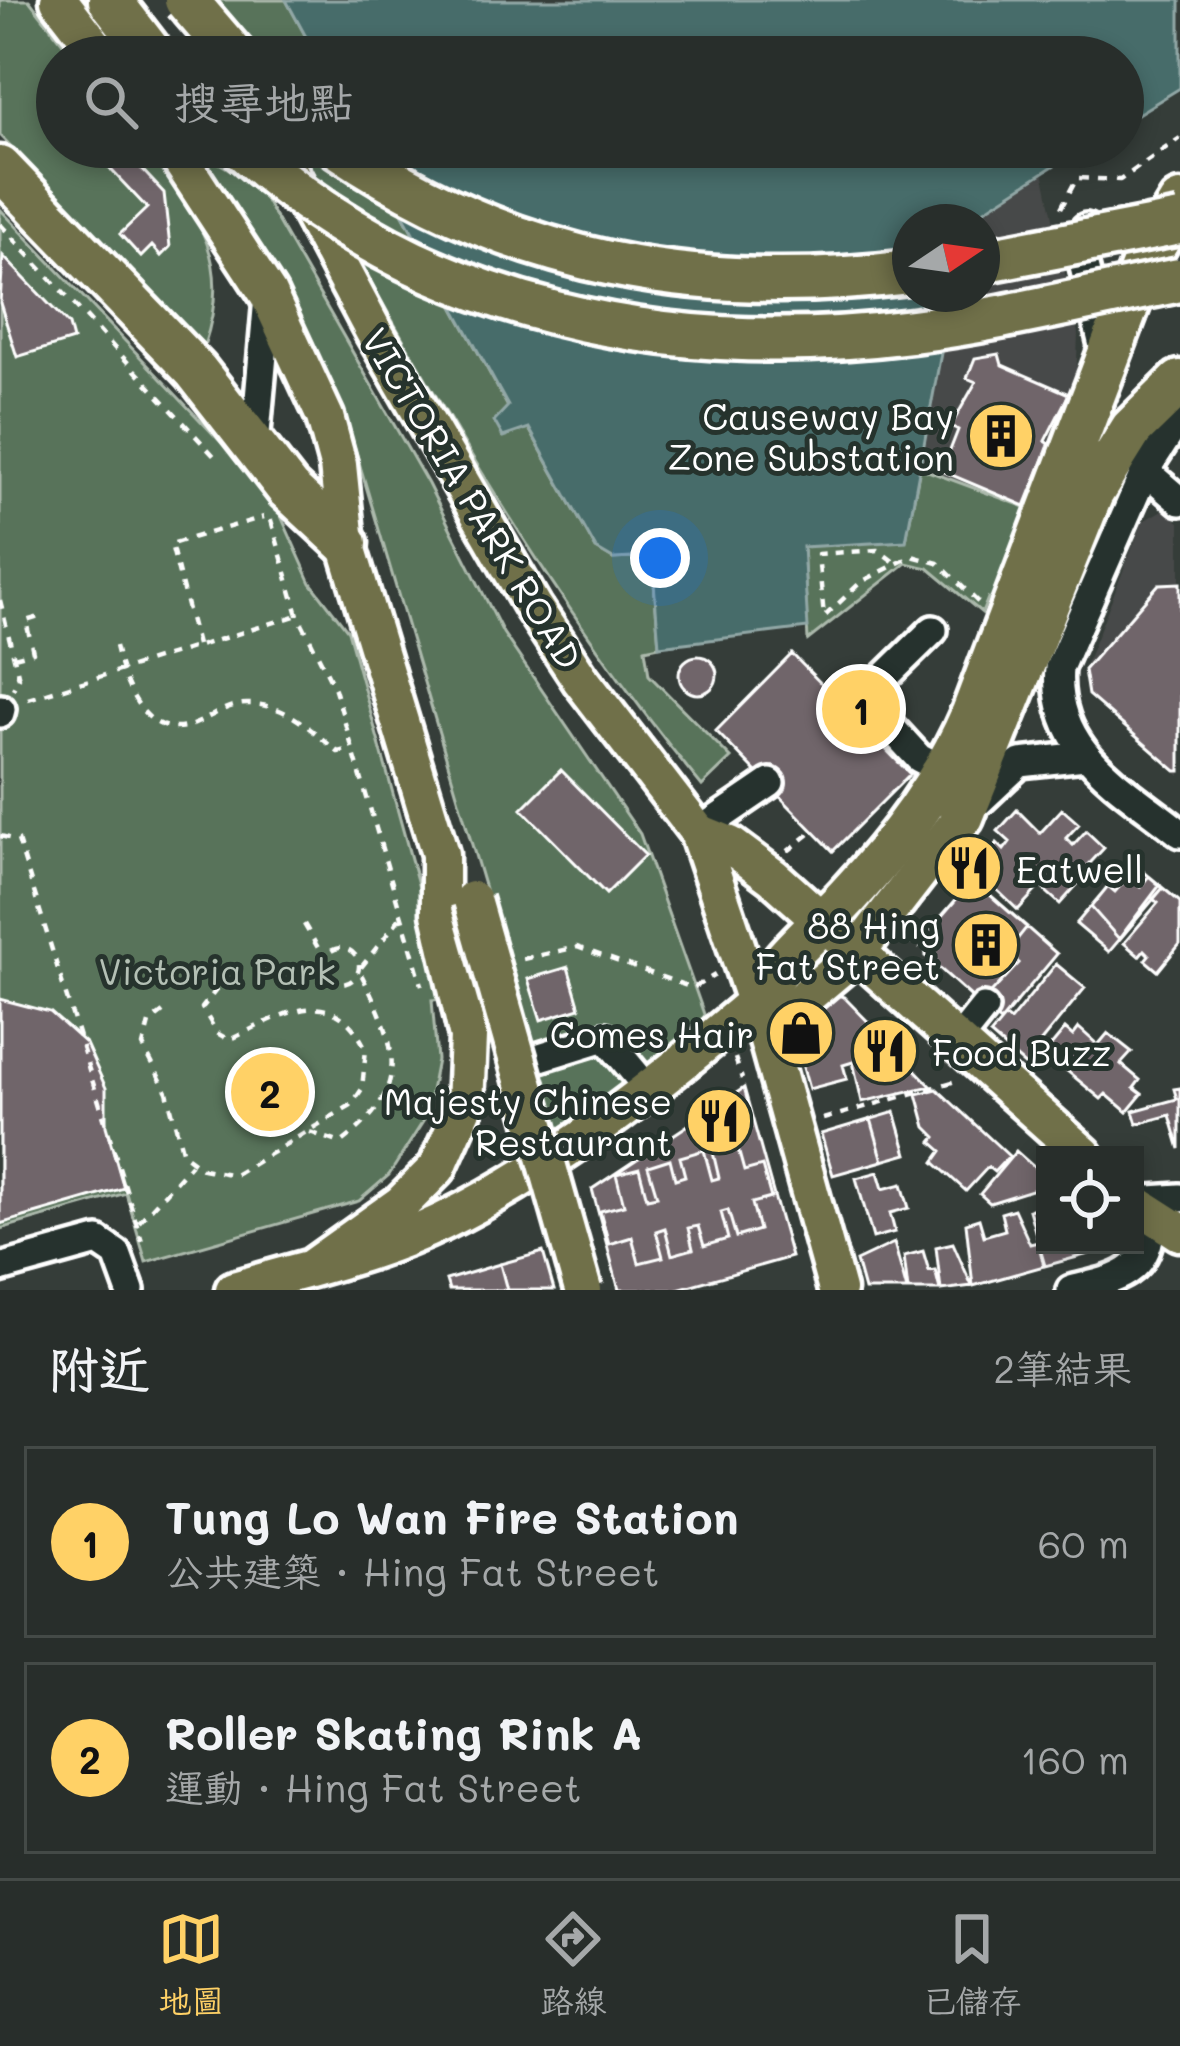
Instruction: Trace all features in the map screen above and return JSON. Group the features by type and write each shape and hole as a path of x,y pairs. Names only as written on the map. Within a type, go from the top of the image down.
{"highway":[{"path":"110,0 138,36"},
{"path":"186,0 215,36"},
{"path":"0,168 196,371 238,453 288,489 346,543"},
{"path":"266,168 304,199 402,259 558,317 628,332 735,340 869,335 973,322 1162,273"},
{"path":"375,168 462,218 602,265 731,280 892,273"},
{"path":"762,1021 772,974 877,863 946,772 974,713 1107,362 1162,273 1180,203"},
{"path":"1000,258 1180,223"},
{"path":"962,817 1079,519 1132,429 1180,382"}],"main road":[{"path":"59,0 87,36"},
{"path":"197,0 219,36"},
{"path":"186,168 268,294 325,417 338,465 346,543 440,854 440,913 468,1037 466,1105 449,1148 423,1185 317,1278"},
{"name":"VICTORIA PARK ROAD","path":"287,168 374,332 533,607 581,680 698,832"},
{"path":"855,955 962,817"},
{"path":"698,832 730,845 1074,1146"},
{"path":"698,832 762,1021 837,1290"},
{"path":"440,854 472,901 583,1290"},
{"path":"234,1290 317,1278 443,1221 762,1021 772,999 826,955 855,955"},
{"path":"1144,1209 1180,1232"}],"street":[{"path":"1069,223 1162,273"},
{"path":"1069,223 1107,362"},
{"path":"238,453 268,294"},
{"path":"1180,416 1145,471 1059,668 1056,701 1084,755 1180,833"},
{"path":"1145,471 1180,501"},
{"path":"933,630 855,704 919,758 946,772"},
{"path":"962,817 1020,764 1084,755"},
{"path":"698,832 770,783"},
{"path":"956,1043 984,1008"},
{"path":"583,1290 545,1161 524,1062 605,1037 649,1090"},
{"path":"1144,1202 1180,1198"},
{"path":"1072,1290 1129,1282 1148,1249 1150,1231 1144,1220"},
{"path":"0,1268 98,1241 116,1254 130,1290"}],"path":[{"path":"1144,163 1180,138"},
{"path":"1069,223 1077,178 1120,180 1137,168"},
{"path":"0,224 238,453"},
{"path":"254,498 270,516 298,615 335,688 420,986"},
{"path":"197,646 171,544 270,516"},
{"path":"892,561 878,550 818,554 824,617 861,581 892,561 928,557 992,616"},
{"path":"0,711 19,678 1,604"},
{"path":"0,711 298,615"},
{"path":"14,657 33,652 26,621 38,617"},
{"path":"115,646 133,701 162,724 186,727 224,708 254,703 305,722 338,752 350,749"},
{"path":"788,851 813,831"},
{"path":"0,836 18,840 147,1258"},
{"path":"310,1132 341,1143 365,1124 390,1087 391,1044 359,970 349,950 332,950 322,970 334,984 352,981 359,970 400,918"},
{"path":"304,924 324,958"},
{"path":"519,960 577,946 694,988 721,970"},
{"path":"163,1012 148,1023 142,1046 167,1092 176,1138 191,1164 235,1174 351,1105 362,1089 366,1049 358,1031 330,1011 298,1008 229,1040 202,1008 228,975"},
{"path":"812,1122 964,1079"},
{"path":"137,1224 191,1164"}],"shaded area":[{"name":"Causeway Bay Zone Substation","path":"1043,171 1078,334 1076,384 1026,507 920,468 949,312 1000,312 1000,204 990,204"},
{"path":"1164,509 1180,523 1180,776 1086,695 1083,671 1143,521"}],"green space":[{"path":"0,0 29,0 57,36 36,36 36,168 160,168 194,216 212,262 215,287 204,346 0,135"},
{"path":"215,0 286,0 306,36 235,36"},
{"name":"Victoria Park","path":"205,168 227,168 258,187 428,484 503,633 640,834 705,1017 553,1148 527,1162 482,996 432,1000 437,1060 426,1117 389,1175 359,1201 146,1262 126,1193 0,1229 0,209 272,496 311,583 348,631 437,953 499,936 348,425"},
{"path":"308,168 377,168 508,407 503,436 528,427 596,549 613,559 652,557 659,646 645,649 649,675 731,758 702,786 535,557"},
{"path":"920,468 1028,508 992,601 988,598 982,613 928,568 906,563 808,640 803,546 906,540"}],"water":[{"path":"286,0 1180,0 1180,88 1144,110 1144,36 306,36"},
{"path":"378,168 1050,168 994,204 892,204 892,312 949,312 906,541 803,547 808,628 659,646 652,557 613,559 596,549 529,428 503,437 494,421 508,406"}],"building":[{"path":"109,168 141,168 164,193 170,247 161,256 152,246 141,257 120,234 147,208"},
{"path":"3,256 69,325 73,340 17,357 0,303"},
{"name":"Causeway Bay Zone Substation","path":"999,354 1002,365 1069,394 1045,441 1050,444 1025,506 942,471 958,430 951,426 976,382 967,378 975,358"},
{"path":"1180,583 1180,771 1176,771 1088,695 1084,670 1159,584"},
{"path":"792,654 910,774 833,851 716,731"},
{"path":"698,656 712,661 717,675 712,689 698,694 684,689 679,675 684,661"},
{"path":"561,770 645,855 606,894 522,809"},
{"path":"1062,809 1079,824 1066,838 1073,845 1086,831 1104,848 1080,874 1072,867 1065,875 1077,885 1060,904 1040,886 1018,910 975,869 997,843 1004,850 1010,842 998,831 1017,810 1040,833"},
{"path":"1130,860 1163,888 1109,952 1076,924"},
{"path":"1149,876 1160,885 1119,939 1091,907 1108,886 1115,892 1128,877 1140,887"},
{"name":"88 Hing Fat Street","path":"973,880 1027,927 1007,952 1019,963 980,1005 936,965 934,925"},
{"name":"88 Hing Fat Street","path":"973,880 1057,954 1000,1022 926,956 925,935"},
{"path":"1163,888 1180,902 1180,944 1158,971 1145,960 1149,955 1144,950 1139,956 1124,943 1158,903 1153,899"},
{"path":"1056,964 1085,988 1039,1044 1044,1049 1028,1068 990,1035 1005,1017 1010,1021"},
{"path":"568,967 580,1008 541,1020 528,979"},
{"path":"834,994 844,997 931,1086 862,1102 853,1062 843,1065 847,1079 809,1089 792,1028"},
{"path":"0,999 50,1012 86,1044 106,1088 106,1126 124,1188 0,1224"},
{"path":"1079,1028 1098,1045 1108,1033 1132,1052 1121,1064 1140,1080 1134,1088 1142,1094 1127,1112 1106,1094 1101,1099 1067,1071 1072,1066 1050,1047 1065,1029 1073,1036"},
{"path":"744,1088 791,1257 674,1290 619,1290 592,1189"},
{"path":"1180,1088 1180,1149 1170,1115 1137,1124 1133,1111 1177,1099 1174,1089"},
{"path":"937,1089 1009,1156 994,1172 988,1167 966,1191 934,1162 942,1151 932,1142 936,1137 926,1127 917,1094"},
{"path":"895,1112 907,1154 833,1175 821,1134"},
{"path":"871,1119 883,1161 833,1175 821,1134"},
{"path":"736,1142 744,1171 762,1166 771,1198 752,1203 759,1230 736,1237 728,1210 721,1212 728,1239 704,1246 698,1226 688,1228 693,1249 672,1255 665,1228 656,1231 663,1257 639,1263 632,1237 609,1244 600,1211 624,1205 616,1174 639,1168 647,1198 657,1196 648,1166 670,1159 675,1179 685,1176 680,1157 704,1150 712,1180 719,1178 712,1148"},
{"path":"1016,1151 1036,1169 1036,1189 990,1203 980,1194"},
{"path":"878,1172 883,1189 902,1184 909,1208 890,1213 895,1232 873,1238 856,1178"},
{"path":"1036,1208 1036,1234 1029,1210"},
{"path":"1014,1209 1030,1244 1036,1242 1036,1254 1041,1254 1044,1266 973,1286 966,1223 979,1219 984,1236 1005,1230 1001,1213"},
{"path":"894,1243 907,1290 864,1290 856,1261"},
{"path":"953,1243 972,1286 941,1290 936,1247"},
{"path":"923,1251 940,1290 908,1290 904,1256"},
{"path":"543,1252 554,1290 507,1290 500,1264"},
{"path":"1042,1254 1089,1254 1045,1266"},
{"path":"500,1264 507,1290 449,1290 446,1280"}],"place":[{"name":"Causeway Bay Zone Substation","path":"1001,436"},
{"name":"Tung Lo Wan Fire Station","path":"861,709"},
{"name":"Eatwell","path":"969,868"},
{"name":"88 Hing Fat Street","path":"986,945"},
{"name":"Comes Hair","path":"801,1033"},
{"name":"Food Buzz","path":"885,1051"},
{"name":"Roller Skating Rink A","path":"270,1092"},
{"name":"Majesty Chinese Restaurant","path":"719,1121"}]}
